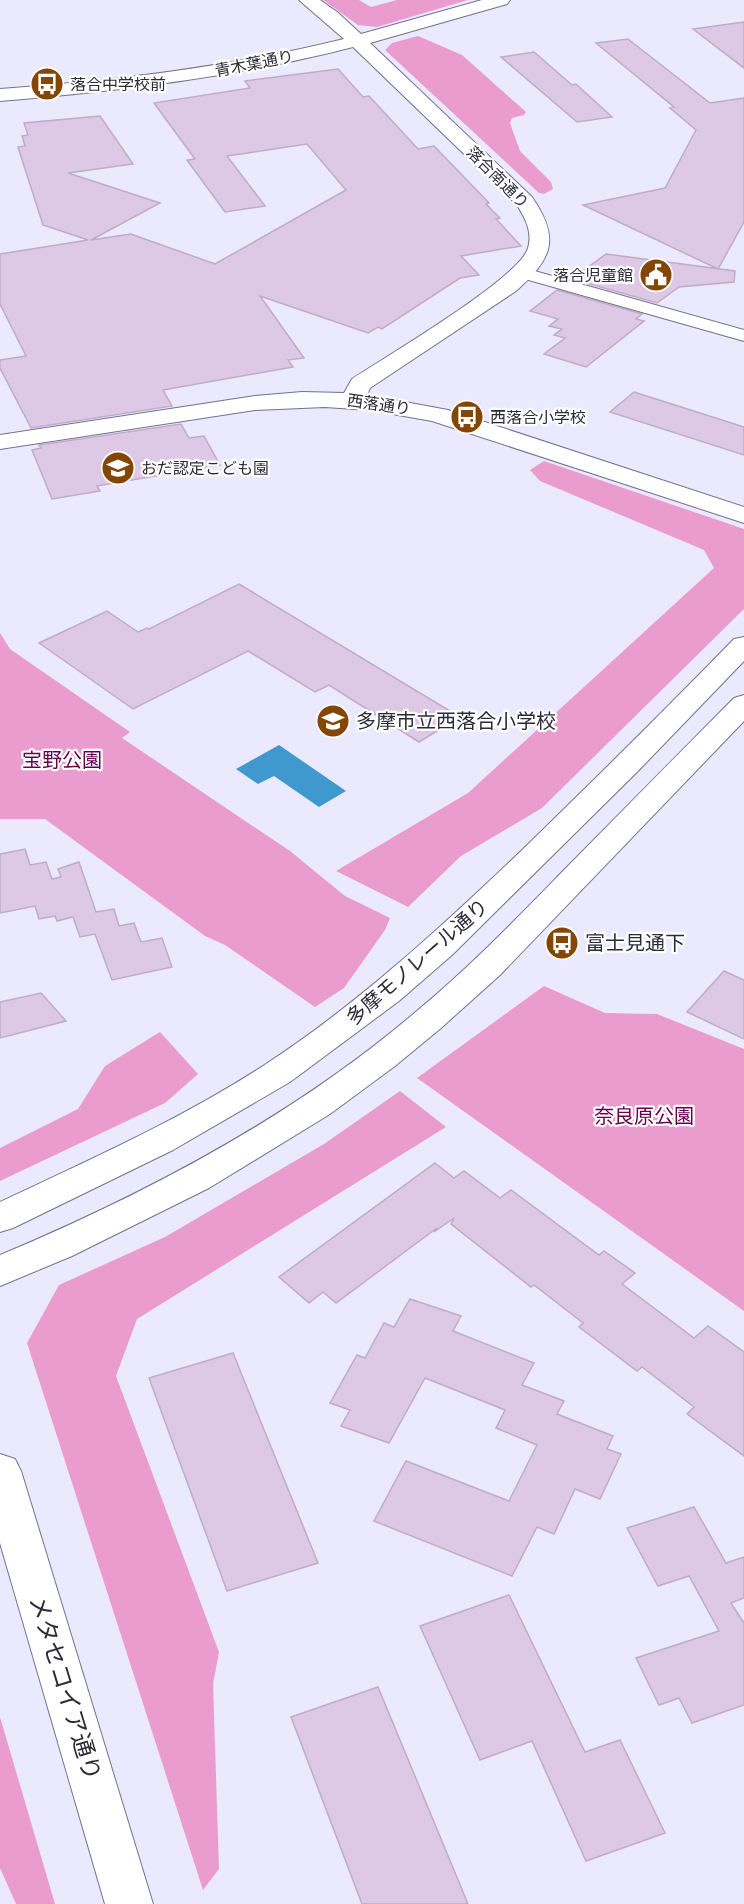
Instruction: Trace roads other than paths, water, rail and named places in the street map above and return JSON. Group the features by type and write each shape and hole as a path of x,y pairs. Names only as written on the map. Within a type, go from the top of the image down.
{"street":[{"name":"落合南通り","path":"308,0 331,16 358,41 531,209 537,218 542,236 537,253 524,273 360,384 353,399"},
{"name":"青木葉通り","path":"0,95 103,87 277,60 358,41 501,0"},
{"path":"524,273 744,336"},
{"name":"西落通り","path":"0,441 255,403 353,399 411,408 450,418 744,515"},
{"name":"多摩モノレール通り","path":"0,1218 160,1141 268,1079 378,1000 441,946 627,765 744,645"},
{"path":"0,1271 59,1246 195,1178 317,1105 383,1057 429,1020 488,967 744,704"},
{"name":"メタセコイア通り","path":"0,1471 129,1904"}],"water":[{"path":"279,745 346,791 319,807 274,776 258,784 236,769"}],"place":[{"name":"落合中学校前","path":"47,84"},
{"name":"落合児童館","path":"656,275"},
{"name":"西落合小学校","path":"467,417"},
{"name":"おだ認定こども園","path":"118,468"},
{"name":"多摩市立西落合小学校","path":"333,721"},
{"name":"富士見通下","path":"562,943"}],"park label":[{"name":"宝野公園","path":"62,760"},
{"name":"奈良原公園","path":"644,1116"}]}
